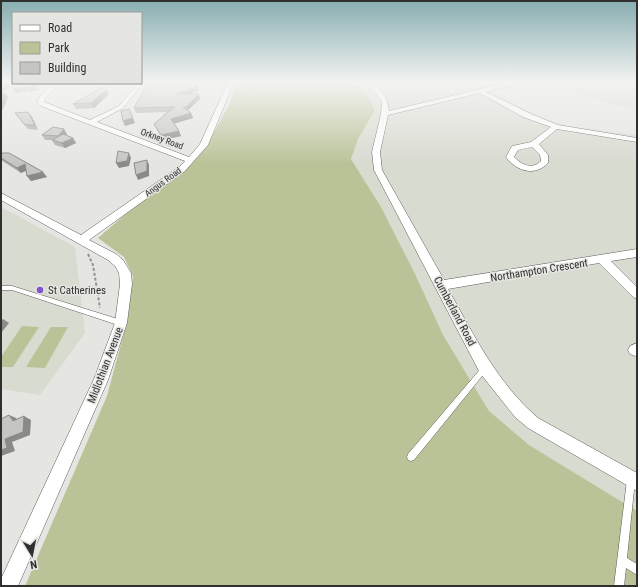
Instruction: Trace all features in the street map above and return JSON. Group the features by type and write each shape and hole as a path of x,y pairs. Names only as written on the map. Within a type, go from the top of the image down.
{"street":[{"name":"Orkney Road","path":"53,109 190,160"},
{"path":"90,123 116,109"},
{"name":"Angus Road","path":"80,240 182,169 204,145 219,109"},
{"name":"Cumberland Road","path":"385,109 376,152 378,170 486,368 520,412 533,423 634,481"},
{"path":"385,114 405,109"},
{"path":"515,109 556,127 637,140"},
{"path":"534,144 556,127"},
{"name":"Midlothian Avenue","path":"1,196 112,257 119,263 125,273 126,284 121,323 101,380 8,586"},
{"name":"Northampton Crescent","path":"442,285 637,253"},
{"path":"602,259 637,294"}],"lane":[{"path":"1,288 12,288 121,323"},
{"path":"410,457 486,368"},
{"path":"619,586 634,481"},
{"path":"622,560 637,570"}],"path":[{"path":"80,240 93,265 102,317"}],"shaded area":[{"path":"524,109 540,118 567,126 637,135 637,511 529,445 489,411 443,335 381,207 351,159 358,139 375,110"},
{"name":"St Catherines","path":"1,207 75,247 85,333 40,395 1,389"}],"green space":[{"path":"227,109 375,109 358,139 351,159 381,207 415,274 443,335 489,411 529,445 637,511 637,586 25,586 107,396 128,318 133,276 124,257 98,238 208,143"},
{"path":"22,326 39,327 13,367 1,367 1,357"},
{"path":"51,327 68,327 45,368 26,367"}],"building":[{"path":"129,109 133,118 123,121 121,111"},
{"path":"172,109 186,109 191,113 171,119 179,131 161,135 154,124"},
{"path":"28,112 35,125 25,125 15,113"},
{"path":"53,127 64,129 58,136 42,135"},
{"path":"63,134 73,138 62,143 52,140"},
{"path":"118,151 129,153 127,161 116,163"},
{"path":"1,153 9,153 43,172 27,176 25,164 17,168 1,158"},
{"path":"147,160 147,171 136,175 134,163"},
{"path":"9,415 13,421 24,416 23,432 5,439 7,448 1,450 1,419"}],"place":[{"name":"St Catherines","path":"40,290"}]}
